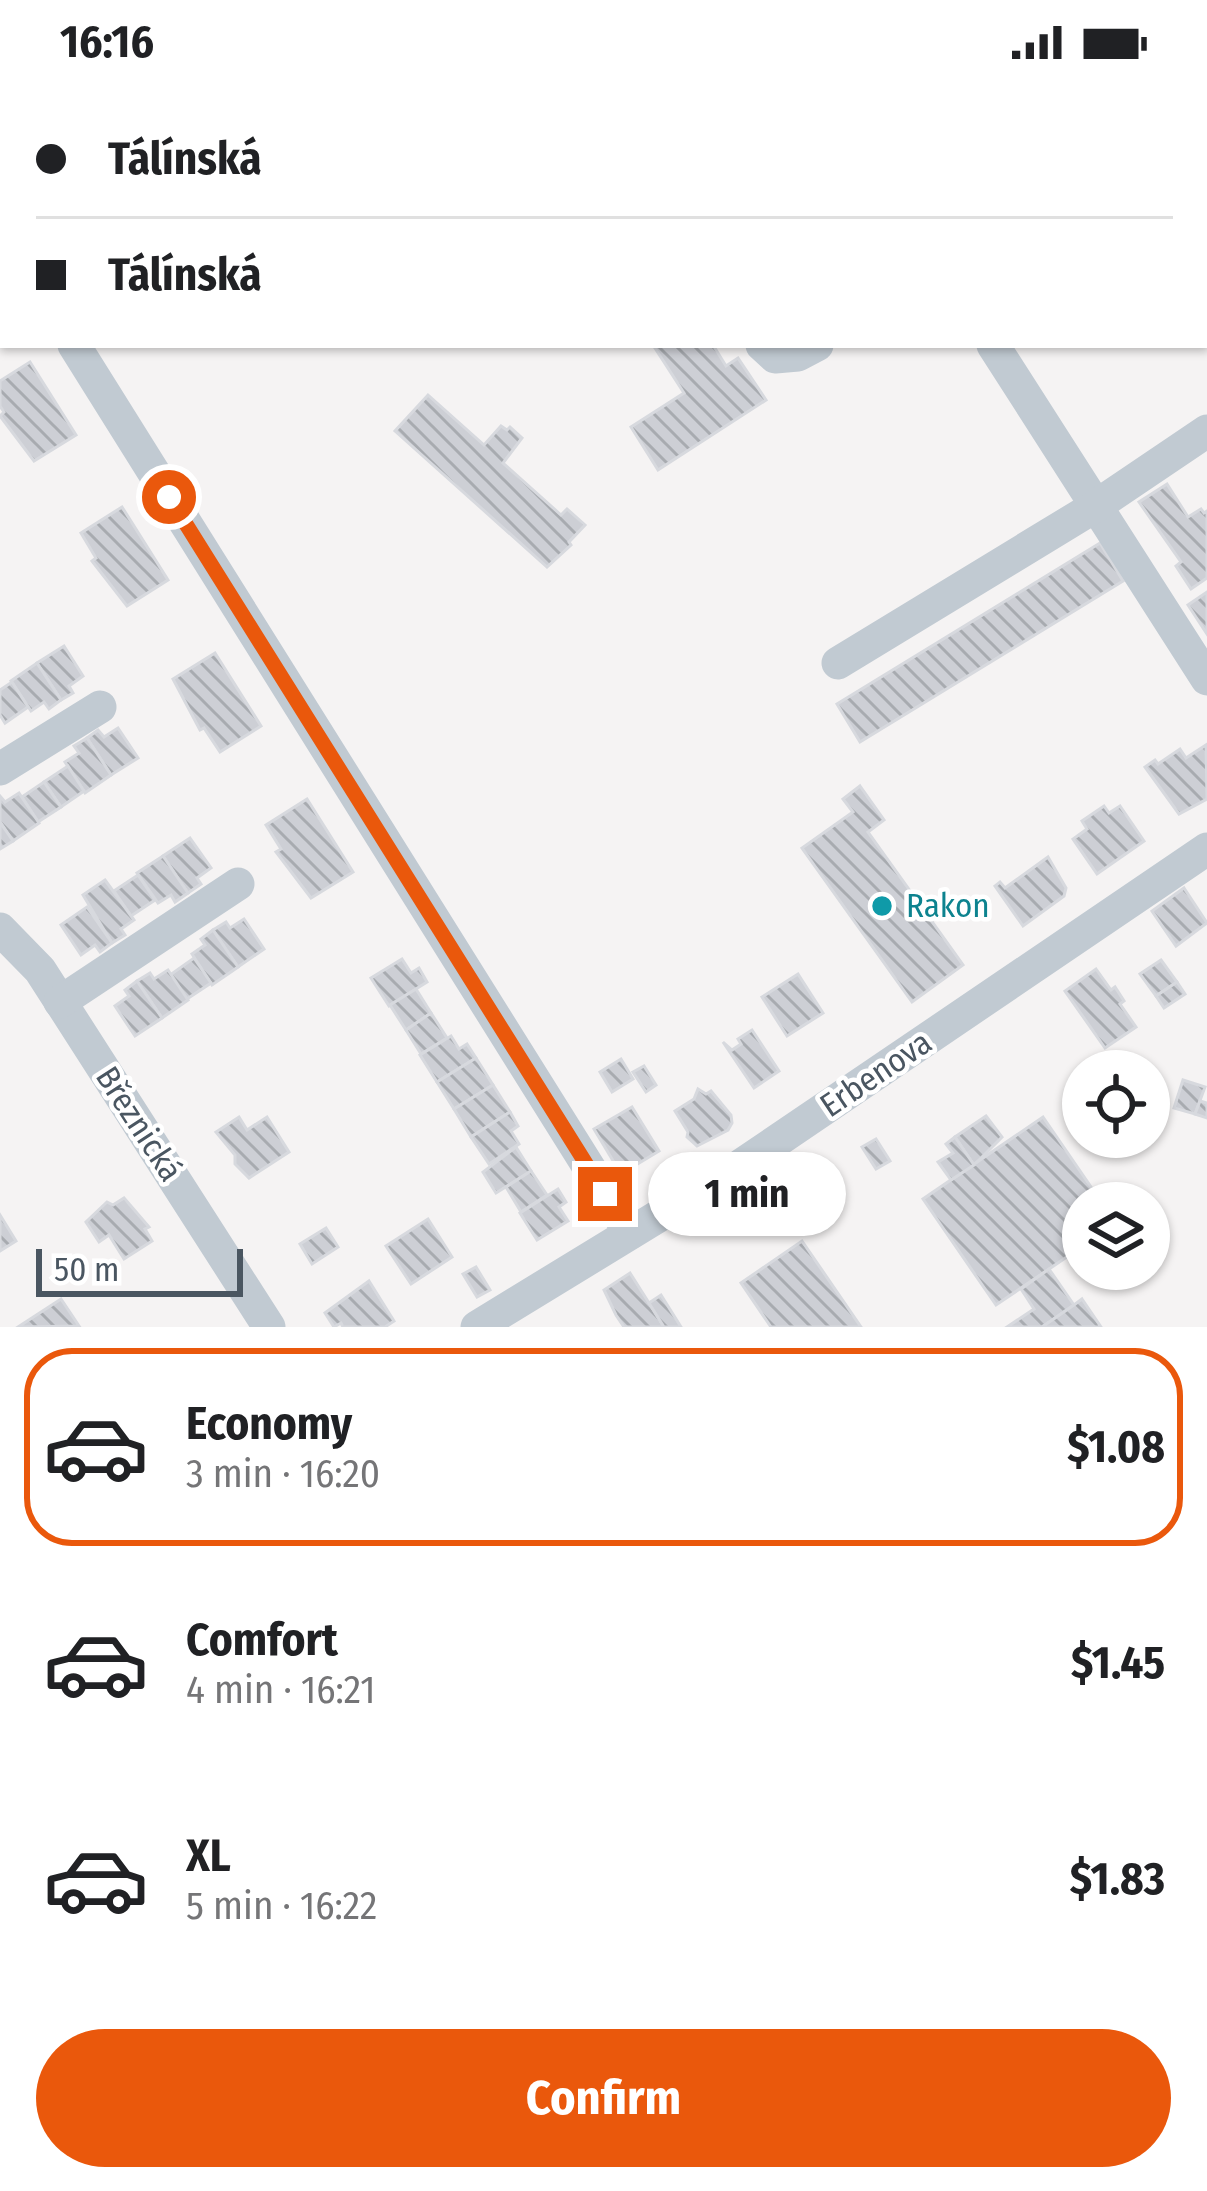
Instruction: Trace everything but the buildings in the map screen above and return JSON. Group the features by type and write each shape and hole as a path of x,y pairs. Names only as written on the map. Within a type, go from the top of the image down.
{"street":[{"path":"76,348 630,1233"},
{"path":"765,348 775,358 812,348"},
{"path":"995,348 1207,679"},
{"path":"838,663 1096,506 1207,431"},
{"path":"0,769 100,707"},
{"name":"Erbenova","path":"477,1327 734,1169 1207,848"},
{"path":"61,1002 238,884"},
{"name":"Březnická","path":"0,929 40,970 269,1327"}],"place":[{"name":"Rakon","path":"882,906"}],"route":[{"path":"169,497 605,1194"}]}
